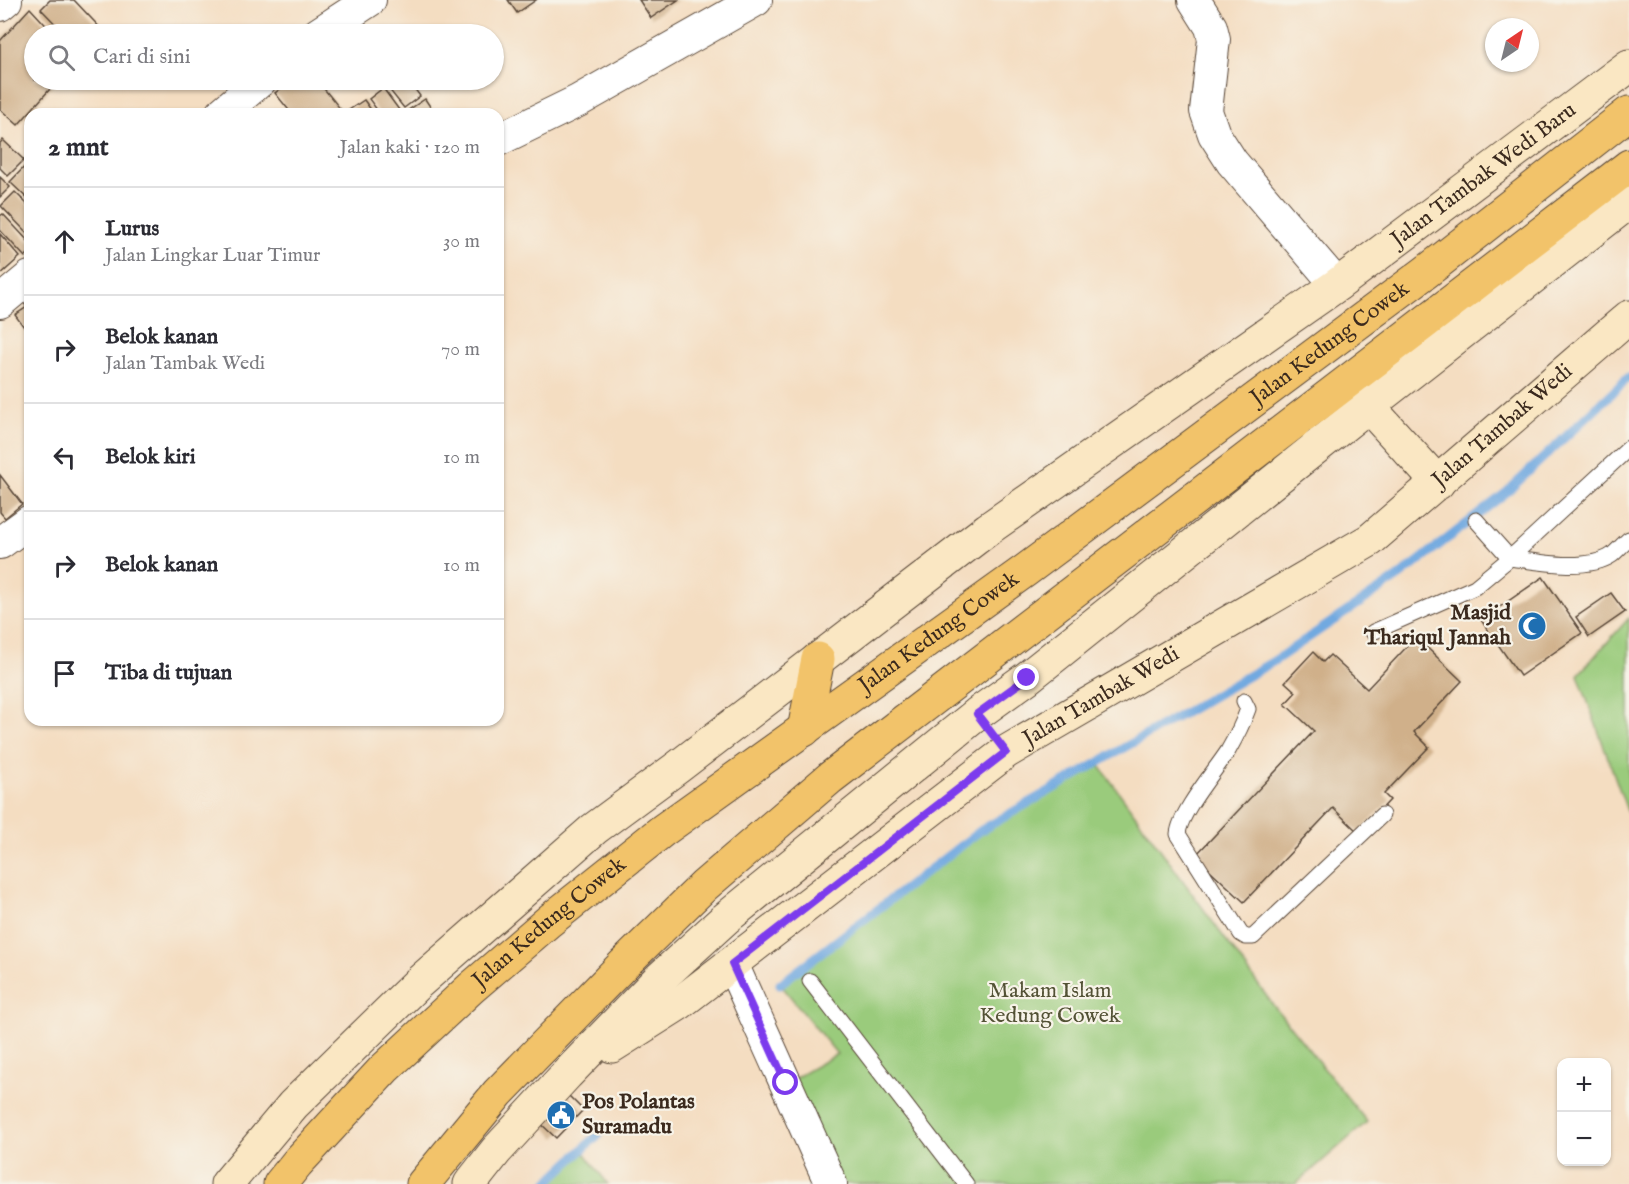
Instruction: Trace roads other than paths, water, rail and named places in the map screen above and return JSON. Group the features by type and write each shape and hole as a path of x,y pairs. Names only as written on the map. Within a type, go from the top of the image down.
{"highway":[{"name":"Jalan Kedung Cowek","path":"280,1184 384,1069 471,988 549,921 662,831 995,593 1407,286 1629,113"},
{"name":"Jalan Kedung Cowek","path":"423,1184 498,1093 624,964 704,886 830,778 1629,166"},
{"path":"804,730 818,659"}],"main road":[{"name":"Jalan Tambak Wedi Baru","path":"1337,285 1629,66"},
{"path":"470,1184 496,1151 567,1074 658,980 724,919 977,714 1027,678 1368,406 1629,202"},
{"name":"Jalan Kedung Cowek","path":"227,1184 293,1105 418,983 594,829 988,529 1337,285"},
{"name":"Jalan Tambak Wedi","path":"567,1074 680,1003 1006,752 1370,540 1629,317"},
{"path":"1368,406 1438,483"},
{"path":"977,714 1006,752"}],"street":[{"path":"0,5 6,0"},
{"path":"333,24 370,0"},
{"path":"504,137 578,101 756,0"},
{"path":"1194,0 1211,27 1214,39 1206,111 1214,134 1232,162 1337,285"},
{"path":"227,108 249,90"},
{"path":"0,302 24,282"},
{"path":"0,543 24,525"},
{"path":"732,964 831,1184"}],"lane":[{"path":"1373,632 1475,587 1510,558 1629,448"},
{"path":"1476,520 1510,558 1549,563 1594,563 1611,555 1629,538"},
{"path":"1244,701 1248,709 1243,722 1229,749 1183,817 1178,834 1241,934 1246,937 1253,936 1382,815"},
{"path":"810,981 966,1184"}],"waterway":[{"path":"780,984 980,831 1274,661 1401,575 1507,492 1629,377"},
{"path":"546,1184 599,1134"}],"place":[{"name":"Masjid Thariqul Jannah","path":"1532,626"},
{"name":"Pos Polantas Suramadu","path":"561,1115"}],"park label":[{"name":"Makam Islam Kedung Cowek","path":"1050,1004"}]}
